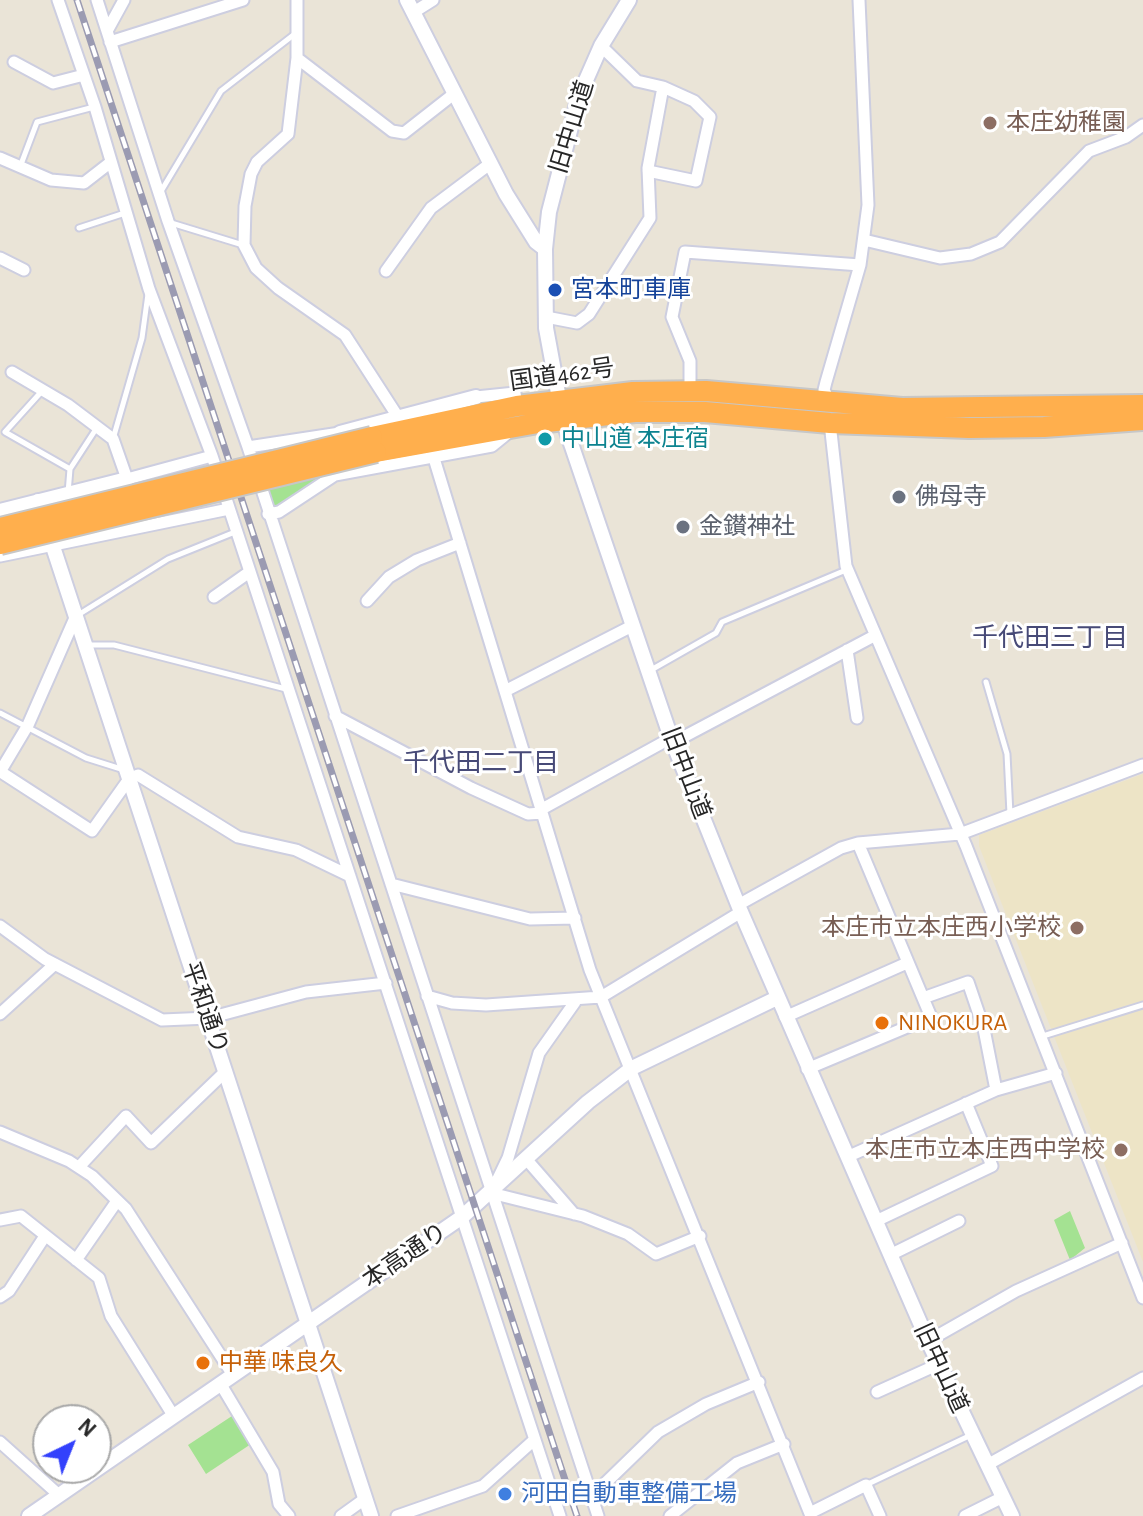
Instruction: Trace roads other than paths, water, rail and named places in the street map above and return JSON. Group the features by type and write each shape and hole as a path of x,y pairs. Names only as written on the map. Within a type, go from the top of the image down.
{"highway":[{"name":"国道462号","path":"0,544 517,406 558,399 633,392 690,391 831,414 902,408 1143,405"},
{"name":"国道462号","path":"0,528 374,445 635,412 831,414 1044,427 1143,420"}],"street":[{"path":"58,0 95,107 149,289 212,456 560,1516"},
{"path":"97,0 168,221 248,447 598,1516"},
{"path":"109,37 124,0"},
{"path":"109,37 243,0"},
{"path":"297,0 297,58 288,134 257,162 251,174 245,206 244,245 256,268 278,288 345,335 398,417"},
{"path":"433,0 410,6 491,163 536,242 545,249"},
{"name":"旧中山道","path":"629,0 601,46 567,131 549,212 545,249 546,317 563,420 672,740 739,908 928,1341 1012,1516"},
{"path":"859,0 868,191 864,240 860,265 824,390 831,414 847,570 1043,1036 1143,1298"},
{"path":"601,46 637,81 663,87 694,101 710,117 696,181 648,171"},
{"path":"297,58 392,131 404,133 455,93"},
{"path":"14,62 53,83 84,75"},
{"path":"546,317 577,323 589,314 650,218 648,171 663,87"},
{"path":"864,240 940,258 971,254 986,248 1000,242 1076,161 1143,125"},
{"path":"0,158 51,180 84,183 111,162"},
{"path":"386,271 431,208 491,163"},
{"path":"690,391 690,361 672,317 685,252 860,265"},
{"path":"0,258 24,270"},
{"path":"12,372 113,439 127,479"},
{"path":"248,447 340,433 476,397 515,393 517,406"},
{"path":"268,514 279,512 335,475 492,446 515,427"},
{"path":"433,455 601,997 784,1444 808,1515 866,1485 880,1516"},
{"path":"0,511 212,456"},
{"name":"平和通り","path":"38,501 371,1516"},
{"path":"0,556 229,509"},
{"path":"367,601 389,577 417,560 460,543"},
{"path":"214,597 248,573"},
{"path":"75,618 28,725 0,772 92,831 127,775 138,775 238,837 296,850 350,876"},
{"path":"505,691 632,626"},
{"path":"335,716 471,788 528,814 542,811 874,636"},
{"path":"847,650 857,718"},
{"path":"427,996 452,1003 486,1005 575,1002 601,997 739,908 858,843 960,834 1143,765"},
{"path":"807,1069 931,1017 858,843"},
{"path":"391,884 530,919 575,918"},
{"path":"0,926 55,964 162,1020 209,1018 306,992 386,983"},
{"path":"785,1017 907,963"},
{"path":"0,1014 55,964"},
{"path":"923,998 968,982 984,1029 996,1090"},
{"name":"本高通り","path":"38,1513 173,1415 462,1217 588,1102 632,1068 777,998"},
{"path":"491,1193 508,1158 539,1053 575,1002"},
{"path":"79,1167 126,1116 151,1143 226,1071"},
{"path":"847,1157 996,1090 1056,1073"},
{"path":"876,1221 992,1166 966,1103"},
{"path":"0,1132 79,1167 117,1201 233,1375"},
{"path":"527,1160 575,1214"},
{"path":"491,1193 575,1214 628,1234 656,1254 700,1236"},
{"path":"76,1260 117,1201"},
{"path":"0,1220 21,1216 99,1278 111,1316 173,1415"},
{"path":"890,1255 959,1221"},
{"path":"0,1297 9,1291 45,1236"},
{"path":"928,1341 1016,1291 1122,1243"},
{"path":"877,1392 939,1364"},
{"path":"987,1465 1143,1378"},
{"path":"591,1497 658,1432 706,1404 759,1382"},
{"path":"220,1383 273,1472 279,1504 289,1516"},
{"path":"397,1516 483,1486 533,1441"},
{"path":"0,1442 59,1495"},
{"path":"670,1516 737,1463 784,1444"},
{"path":"965,1516 1003,1497"},
{"path":"341,1516 366,1498"}],"lane":[{"path":"159,194 221,91 297,32"},
{"path":"20,167 37,122 95,107"},
{"path":"79,228 126,212"},
{"path":"168,221 244,245"},
{"path":"113,439 142,338 149,289"},
{"path":"43,390 5,432 70,469"},
{"path":"68,493 70,469 96,428"},
{"path":"75,618 168,559 236,532"},
{"path":"648,672 716,633 722,622 847,570"},
{"path":"84,645 114,645 286,689"},
{"path":"986,682 1007,754 1010,815"},
{"path":"0,713 86,758 127,775"},
{"path":"1043,1036 1143,1005"},
{"path":"866,1485 972,1434"}],"railway":[{"path":"77,0 577,1516"}],"place":[{"name":"本庄幼稚園","path":"990,123"},
{"name":"宮本町車庫","path":"555,290"},
{"name":"中山道 本庄宿","path":"545,439"},
{"name":"佛母寺","path":"899,497"},
{"name":"金鑚神社","path":"683,527"},
{"name":"本庄市立本庄西小学校","path":"1077,928"},
{"name":"NINOKURA","path":"882,1023"},
{"name":"本庄市立本庄西中学校","path":"1121,1150"},
{"name":"中華 味良久","path":"203,1363"},
{"name":"河田自動車整備工場","path":"505,1494"}],"district":[{"name":"千代田三丁目","path":"1050,638"},
{"name":"千代田二丁目","path":"481,763"}]}
